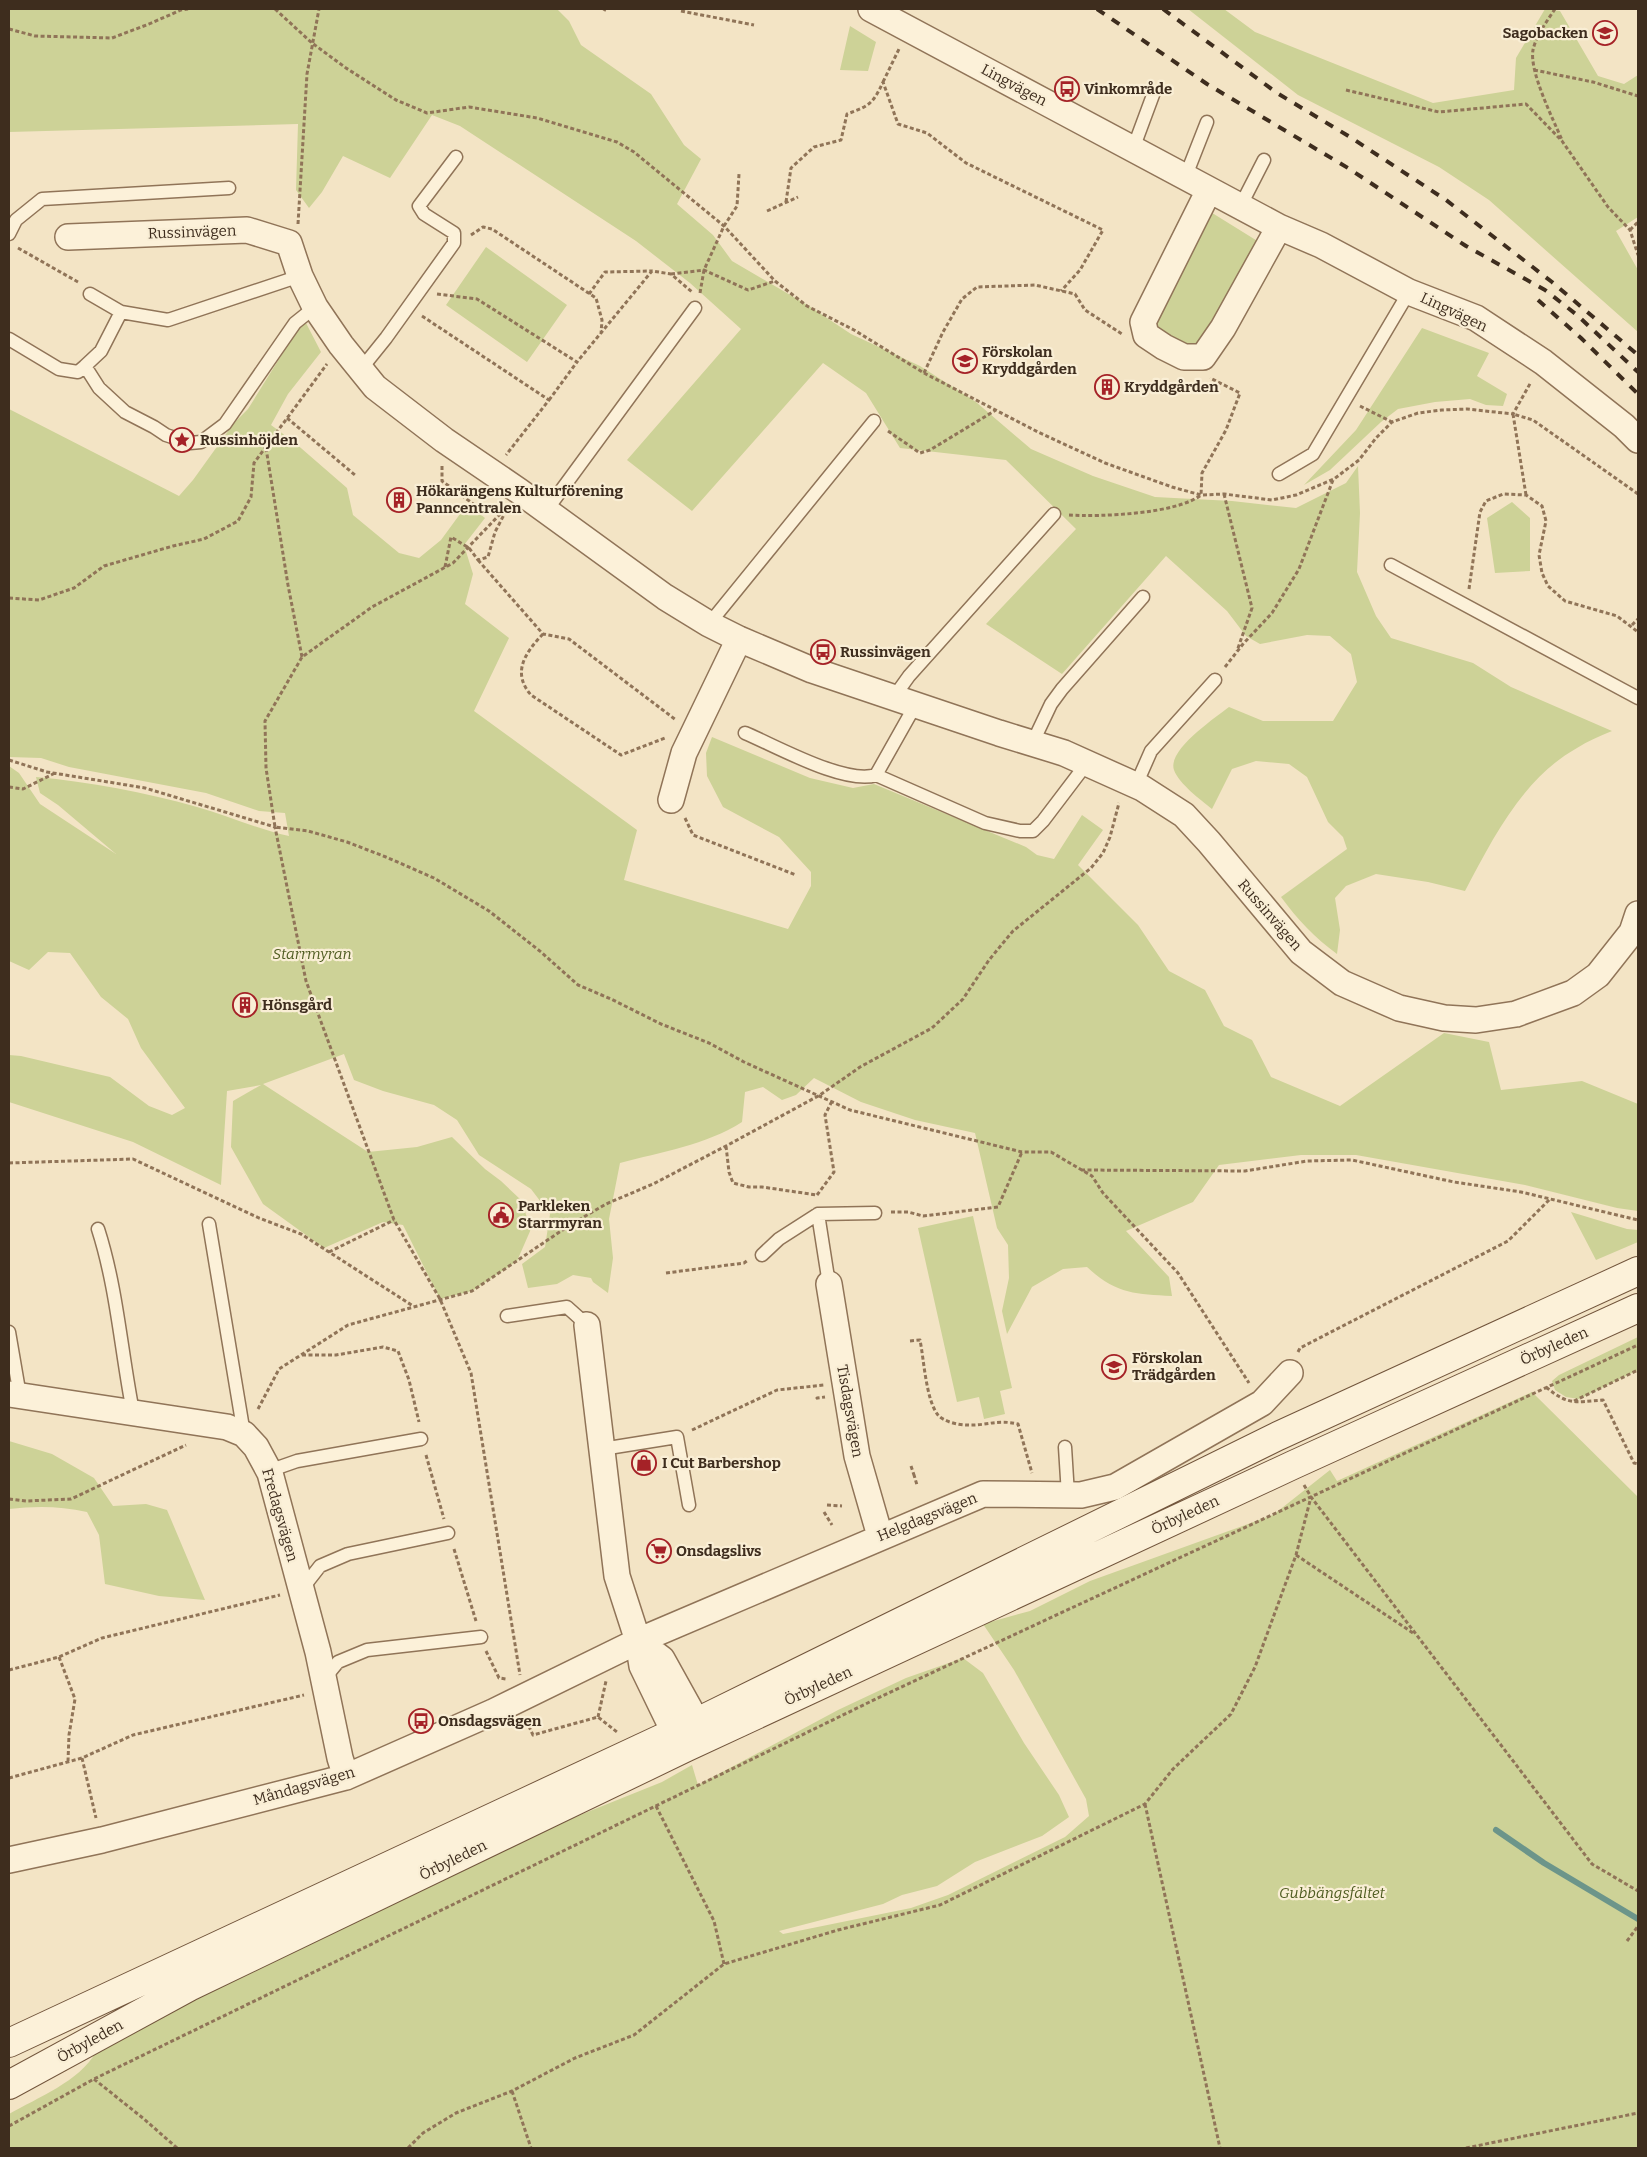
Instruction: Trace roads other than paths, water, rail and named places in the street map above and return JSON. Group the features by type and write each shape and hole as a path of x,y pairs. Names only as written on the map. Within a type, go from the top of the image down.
{"main road":[{"name":"Örbyleden","path":"9,2043 686,1727 1278,1436 1638,1271"},
{"name":"Örbyleden","path":"9,2085 189,1986 685,1748 1293,1465 1638,1308"}],"street":[{"name":"Lingvägen","path":"871,9 1279,227 1320,244 1409,292 1476,318 1543,362 1624,426 1638,440"},
{"path":"1209,190 1143,322 1146,335 1184,358 1203,356 1223,328 1279,227"},
{"name":"Russinvägen","path":"68,237 247,230 289,243 300,276 315,307 342,346 375,387 444,440 666,596 709,624 812,670 1064,753 1132,783 1184,815 1301,952 1342,983 1399,1008 1444,1018 1476,1020 1516,1014 1573,993 1598,975 1632,932 1638,914"},
{"path":"670,800 684,753 739,639"},
{"name":"Tisdagsvägen","path":"828,1284 857,1456 880,1536"},
{"path":"587,1325 617,1576 638,1641 662,1659 686,1727"},
{"name":"Helgdagsvägen","path":"638,1641 982,1494 1081,1495 1115,1487 1262,1403 1290,1373"},
{"path":"14,1395 214,1425 244,1434"},
{"name":"Fredagsvägen","path":"244,1434 256,1447 270,1473 302,1590 346,1777"},
{"name":"Måndagsvägen","path":"9,1860 102,1840 346,1777 522,1690 638,1641"}],"lane":[{"path":"1132,149 1153,95"},
{"path":"1186,178 1207,122"},
{"path":"361,369 424,293 454,243 454,233 424,214 419,206 456,157"},
{"path":"1241,205 1264,160"},
{"path":"10,239 16,220 42,199 230,188"},
{"path":"90,294 121,312 168,320 300,276"},
{"path":"1279,474 1312,454 1409,292"},
{"path":"85,366 99,388 125,412 166,435 190,443 201,442 225,424 294,323 315,307"},
{"path":"546,511 695,308"},
{"path":"9,339 59,369 78,372 101,351 121,312"},
{"path":"709,624 874,421"},
{"path":"745,733 844,775 869,778 876,775 905,701 909,676 1054,514"},
{"path":"1391,565 1638,698"},
{"path":"1032,744 1051,704 1062,689 1142,598"},
{"path":"1132,783 1151,751 1215,680"},
{"path":"876,775 985,823 1020,831 1033,831 1043,821 1087,763"},
{"path":"762,1255 779,1239 818,1214 875,1213"},
{"path":"818,1214 828,1284"},
{"path":"208,1224 244,1434"},
{"path":"98,1229 105,1249 114,1294 133,1412"},
{"path":"507,1316 567,1307 587,1325"},
{"path":"9,1332 14,1395"},
{"path":"602,1449 677,1437 689,1505"},
{"path":"270,1473 277,1468 297,1461 421,1439"},
{"path":"1065,1447 1068,1495"},
{"path":"302,1590 320,1566 348,1554 448,1533"},
{"path":"324,1679 338,1662 367,1650 481,1637"}],"waterway":[{"path":"1496,1830 1544,1863 1638,1919"}],"railway":[{"path":"1097,9 1207,84 1348,168 1466,246 1545,290 1577,315 1638,372"},
{"path":"1163,9 1277,93 1350,137 1446,200 1552,282 1638,355"},
{"path":"1538,300 1581,338 1638,394"}],"place":[{"name":"Sagobacken","path":"1605,33"},
{"name":"Vinkområde","path":"1067,89"},
{"name":"Förskolan Kryddgården","path":"965,361"},
{"name":"Kryddgården","path":"1107,387"},
{"name":"Russinhöjden","path":"182,440"},
{"name":"Hökarängens Kulturförening Panncentralen","path":"399,500"},
{"name":"Russinvägen","path":"823,652"},
{"name":"Hönsgård","path":"245,1005"},
{"name":"Parkleken Starrmyran","path":"501,1215"},
{"name":"Förskolan Trädgården","path":"1114,1367"},
{"name":"I Cut Barbershop","path":"644,1463"},
{"name":"Onsdagslivs","path":"659,1551"},
{"name":"Onsdagsvägen","path":"421,1721"}],"park label":[{"name":"Starrmyran","path":"312,954"},
{"name":"Gubbängsfältet","path":"1332,1893"}]}
